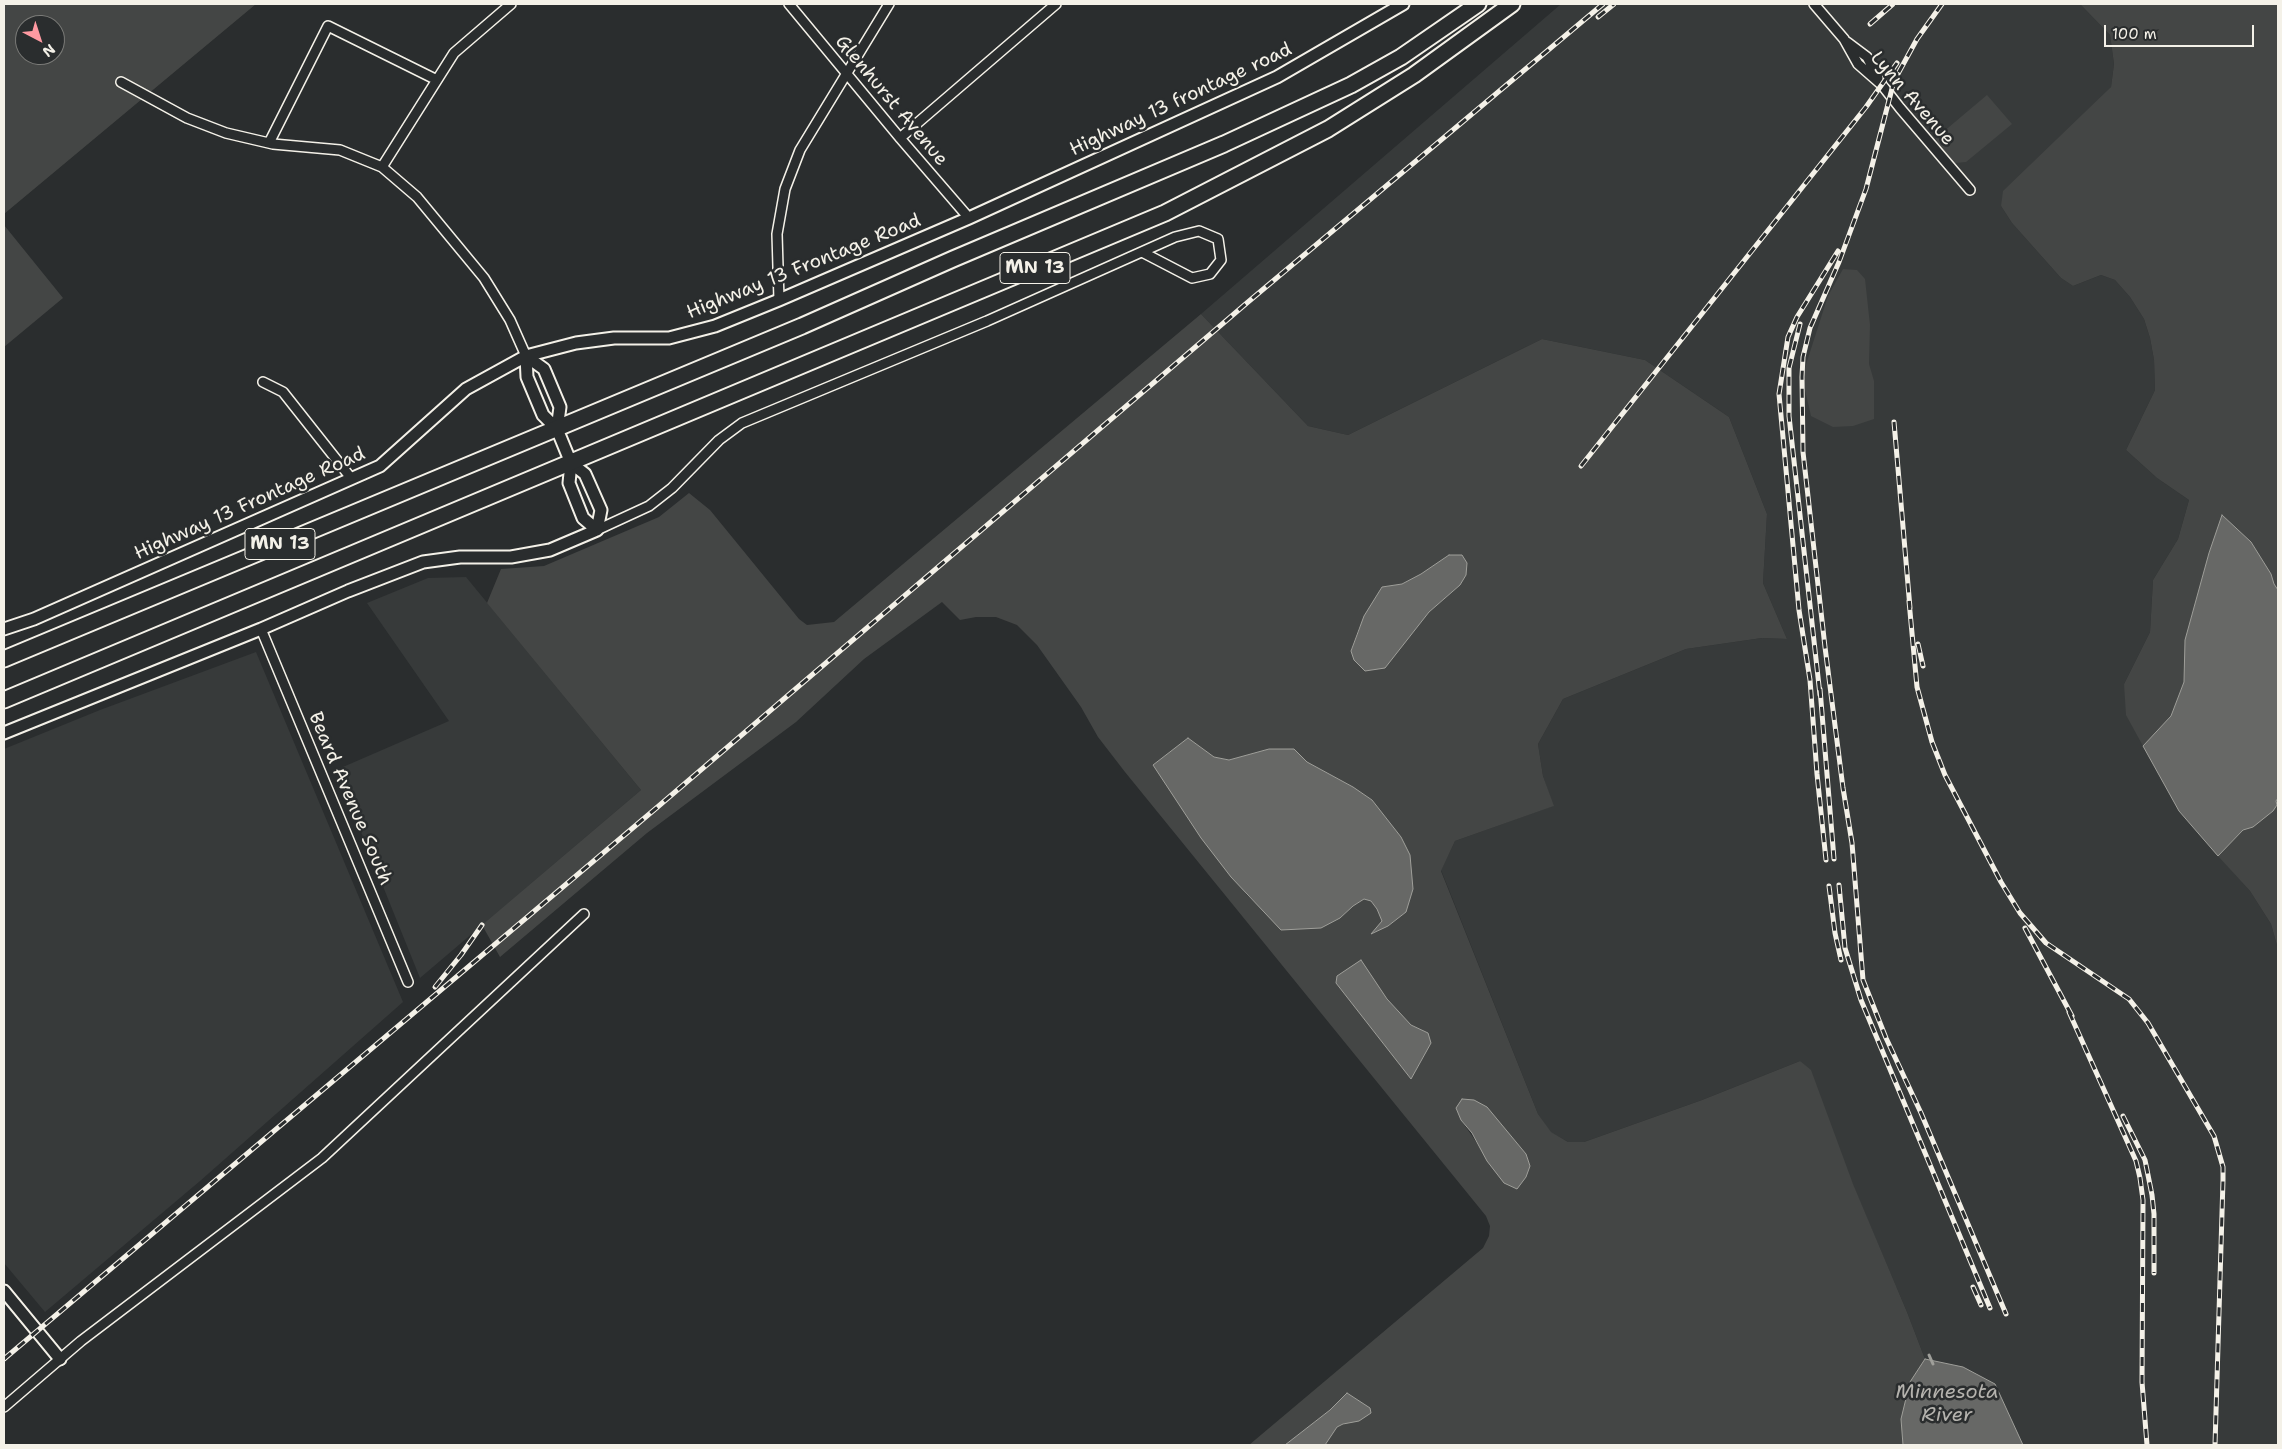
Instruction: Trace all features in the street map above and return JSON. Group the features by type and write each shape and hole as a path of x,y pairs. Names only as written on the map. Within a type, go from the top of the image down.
{"highway":[{"name":"MN 13","path":"4,659 793,330 953,259 1233,140 1351,85 1402,56 1478,4"},
{"name":"MN 13","path":"4,700 1165,213 1328,129 1414,75 1512,4"}],"street":[{"path":"382,167 454,53 511,4"},
{"name":"Glenhurst Avenue","path":"789,4 969,218"},
{"path":"779,300 777,234 785,189 800,150 889,4"},
{"path":"900,138 1056,4"},
{"name":"Highway 13 frontage road","path":"969,218 1277,77 1403,4"},
{"name":"Lynn Avenue","path":"1814,4 1844,40 1858,64 1879,81 1970,190"},
{"path":"269,143 328,26 437,80"},
{"path":"121,82 187,118 226,133 269,143 340,150 382,167 417,197 484,278 510,320 526,356 527,377 543,415 557,429 571,463 569,483 584,518 597,530"},
{"name":"Highway 13 Frontage Road","path":"4,629 34,619 380,466 466,390 526,356 576,343 614,338 670,338 714,326 969,218"},
{"path":"4,733 423,562 460,557 511,557 550,550 649,506 672,488 719,440 742,423 987,321 1175,237 1199,231 1218,239 1221,260 1210,274 1192,278 1142,252"},
{"path":"526,356 544,369 560,407 557,429"},
{"path":"263,382 283,392 351,478"},
{"path":"571,463 585,474 601,510 597,530"},
{"name":"Beard Avenue South","path":"261,629 408,982"},
{"path":"4,1407 60,1359 322,1158 584,914"},
{"path":"4,1291 60,1359"}],"shaded area":[{"path":"4,4 256,4 4,214"},
{"path":"1561,4 2080,4 2110,35 2114,64 2111,87 2001,206 2012,223 2061,278 2073,286 2101,275 2115,280 2130,297 2144,319 2150,338 2154,360 2155,390 2126,450 2157,478 2189,500 2178,539 2153,580 2150,632 2124,684 2179,811 2250,891 2271,924 2278,949 2278,1445 2023,1445 1995,1384 1963,1367 1925,1359 1907,1312 1800,1061 1702,1100 1584,1142 1568,1142 1550,1132 1538,1114 1441,870 1455,841 1553,806 1543,776 1538,744 1563,699 1686,649 1762,638 1787,639 1763,583 1767,514 1729,417 1645,360 1542,339 1348,435 1308,426 1201,314"},
{"path":"2080,4 2278,4 2278,590 2271,574 2251,542 2222,515 2209,553 2185,640 2184,682 2171,716 2143,746 2126,715 2124,684 2150,632 2153,580 2178,539 2189,500 2157,478 2126,450 2155,390 2154,360 2150,338 2144,319 2130,297 2115,280 2101,275 2073,286 2061,278 2012,223 2001,206 2003,191 2111,87 2114,64 2110,35"},
{"path":"1987,95 2012,124 1966,162 1955,163 1937,145 1936,138"},
{"path":"4,225 63,298 4,347"},
{"path":"1843,269 1857,270 1865,279 1870,325 1869,364 1874,381 1874,419 1853,426 1833,427 1811,416 1802,377 1828,296"},
{"path":"1201,314 1308,426 1348,435 1542,339 1645,360 1729,417 1767,514 1763,583 1787,639 1762,638 1686,649 1563,699 1538,744 1543,776 1554,806 1455,841 1441,871 1538,1114 1551,1132 1568,1142 1584,1142 1702,1100 1800,1061 1811,1070 1853,1184 1925,1359 1910,1383 1902,1419 1903,1445 1325,1445 1337,1427 1371,1413 1369,1408 1347,1393 1330,1410 1285,1445 1249,1445 1483,1248 1489,1236 1490,1226 1486,1216 1125,772 1098,737 1081,707 1037,645 1017,625 996,617 976,617 960,620 942,602 864,659 796,722 647,833 500,957 482,925 641,790 487,603 501,569 544,566 659,517 689,493 710,510 799,619 807,625 834,622","holes":["1449,555 1460,585 1429,612 1397,652 1351,650 1359,628 1382,587 1402,584","1188,738 1214,757 1229,760 1269,749 1294,749 1307,762 1353,787 1372,800 1401,837 1406,912 1388,926 1382,921 1371,901 1364,899 1340,918 1261,908 1247,895 1153,765","1361,961 1387,999 1411,1025 1428,1033 1424,1056 1411,1079 1336,983 1338,976","1486,1107 1526,1154 1495,1169 1461,1120"]},
{"path":"466,577 641,790 420,978 336,770 449,721 367,603 428,578"},
{"path":"256,652 403,1002 200,1181 45,1312 4,1263 4,749 100,710"},
{"path":"2278,798 2278,949 2271,924 2250,891 2218,856 2243,830 2253,826"}],"water":[{"path":"2222,515 2251,542 2271,574 2278,590 2278,798 2276,801 2277,805 2273,811 2253,827 2243,830 2218,856 2179,811 2143,746 2171,716 2184,682 2185,640 2209,553"},
{"path":"1449,555 1462,555 1467,563 1466,575 1460,585 1429,612 1385,668 1365,671 1354,660 1351,651 1364,616 1382,587 1402,584"},
{"path":"1188,738 1214,757 1229,760 1269,749 1294,749 1307,762 1353,787 1372,800 1401,837 1410,855 1413,889 1406,912 1388,926 1371,934 1382,921 1371,901 1364,899 1340,918 1321,928 1281,930 1231,877 1201,838 1153,765"},
{"path":"1361,960 1387,999 1411,1025 1428,1033 1431,1043 1411,1079 1336,983 1337,976"},
{"path":"1462,1099 1474,1100 1487,1107 1526,1154 1530,1166 1526,1177 1517,1189 1504,1183 1487,1161 1472,1133 1461,1120 1456,1108"},
{"name":"Minnesota River","path":"1925,1359 1963,1367 1995,1384 2023,1445 1903,1445 1901,1419 1910,1382"},
{"path":"1347,1393 1370,1408 1371,1413 1359,1421 1337,1427 1325,1445 1285,1445 1330,1410"}],"waterway":[{"path":"1929,1355 1933,1364"}],"railway":[{"path":"4,1359 654,810 1248,302 1603,4"},
{"path":"1598,17 1614,4"},
{"path":"1870,24 1893,4"},
{"path":"1942,4 1917,39 1894,81 1866,189 1839,262 1810,328 1803,357 1803,452 1825,647 1852,843 1863,980 1886,1038 1921,1113 2006,1314"},
{"path":"1581,466 1866,107 1897,63"},
{"path":"1826,860 1810,680 1799,610 1779,394 1788,337 1797,317 1838,251"},
{"path":"1800,324 1789,368 1789,416 1820,695"},
{"path":"1894,422 1910,608"},
{"path":"1909,601 1917,687 1932,742 1945,775 2001,882 2020,913 2046,943 2129,999 2148,1023 2214,1136 2223,1167 2215,1445"},
{"path":"1918,644 1923,666"},
{"path":"1820,689 1834,859"},
{"path":"1839,885 1845,948 1861,1000 1990,1308"},
{"path":"1829,886 1835,933 1841,960"},
{"path":"435,987 482,925"},
{"path":"2025,928 2072,1016"},
{"path":"2069,1012 2136,1161 2140,1178 2143,1200 2142,1382 2147,1445"},
{"path":"2123,1116 2145,1160 2152,1195 2154,1214 2154,1273"},
{"path":"1973,1287 1981,1305"}]}
